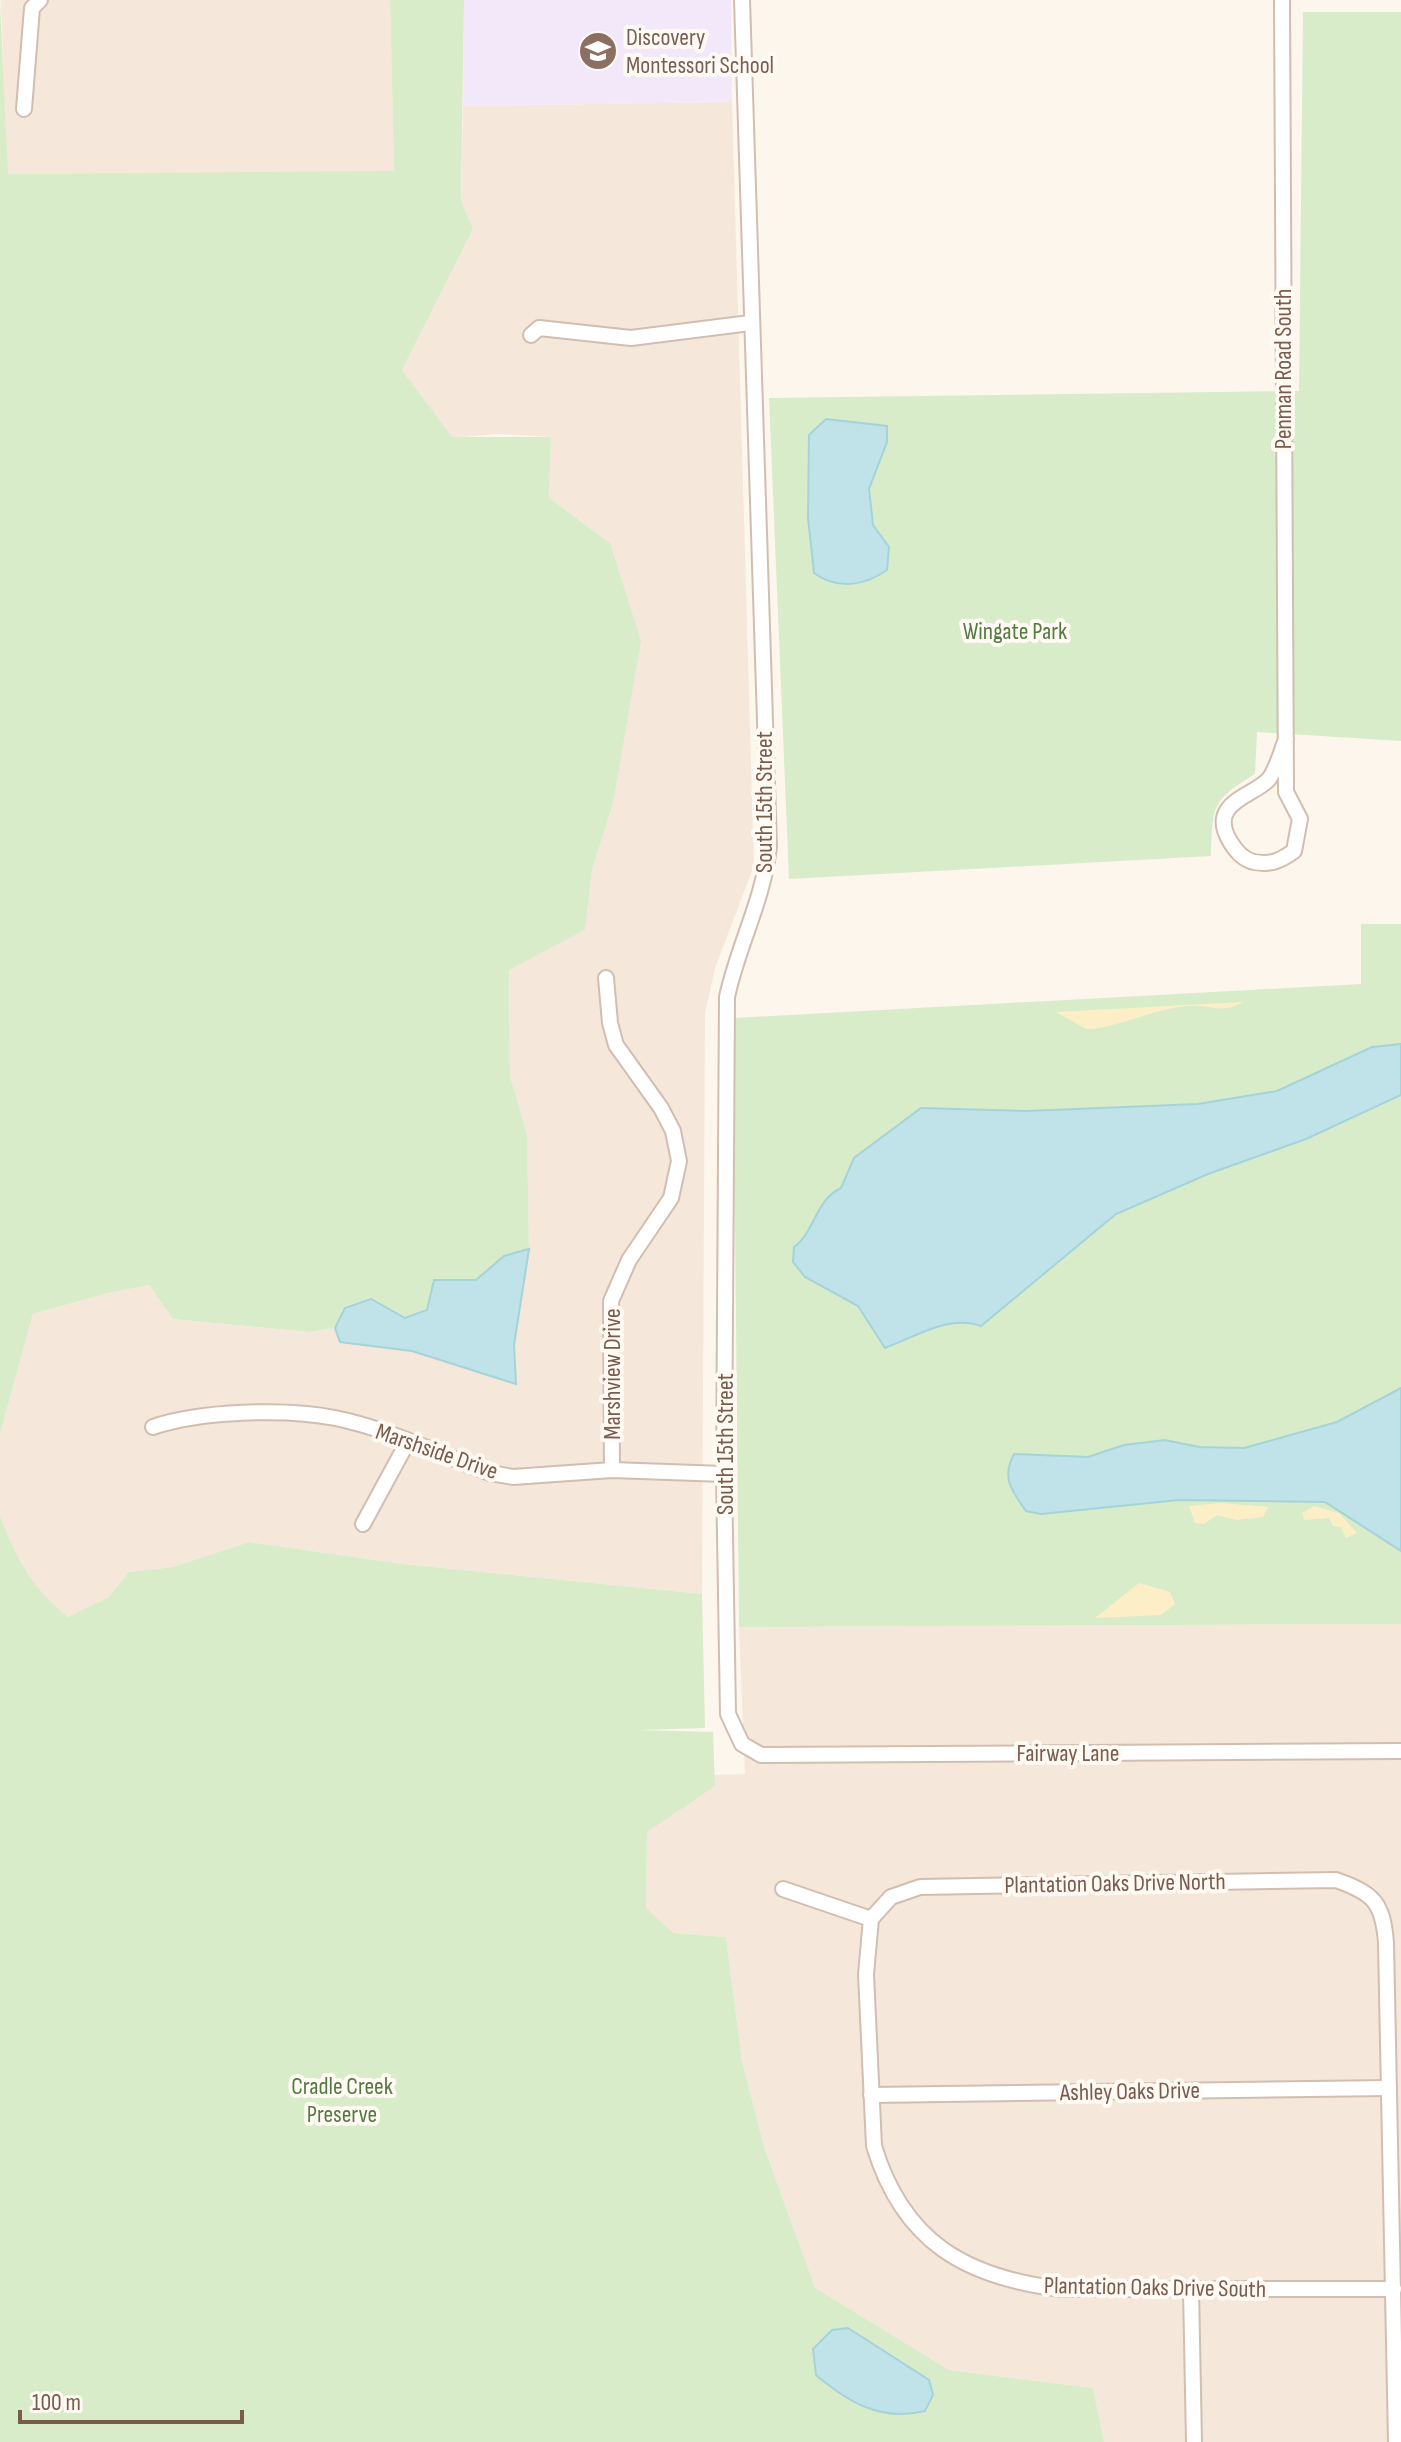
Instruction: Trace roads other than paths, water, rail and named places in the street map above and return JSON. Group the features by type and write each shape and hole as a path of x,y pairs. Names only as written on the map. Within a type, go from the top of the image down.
{"street":[{"path":"24,109 32,8 40,0"},
{"name":"South 15th Street","path":"739,1741 728,1714 724,1474 727,997 741,944 766,877 769,846 742,0"},
{"name":"Penman Road South","path":"1282,0 1286,739 1286,792 1300,819 1294,851 1272,864 1249,861 1228,838 1225,819 1231,804 1241,794 1257,789 1273,772 1286,739"},
{"path":"531,335 539,328 631,338 750,323"},
{"path":"1257,789 1283,795 1294,806"},
{"name":"Marshview Drive","path":"606,978 610,1023 616,1045 661,1108 673,1131 679,1161 671,1198 661,1219 629,1260 611,1301 612,1470"},
{"name":"Marshside Drive","path":"153,1427 183,1417 300,1414 335,1418 490,1473 513,1477 612,1470 724,1474"},
{"path":"363,1524 407,1443"},
{"name":"Fairway Lane","path":"739,1741 761,1755 1401,1751"},
{"name":"Plantation Oaks Drive North","path":"871,1919 891,1897 920,1887 1336,1880 1369,1894 1384,1919 1389,2088"},
{"path":"783,1889 871,1919"},
{"name":"Plantation Oaks Drive South","path":"871,1919 866,1974 874,2146 882,2173 912,2224 928,2238 970,2266 1015,2283 1062,2289 1394,2289"},
{"path":"1389,2088 1395,2176 1396,2442"},
{"name":"Ashley Oaks Drive","path":"871,2095 1389,2088"},
{"path":"1191,2289 1194,2442"}],"water":[{"path":"826,419 887,426 887,442 869,489 873,525 889,547 887,570 869,580 850,584 832,582 814,573 808,518 809,435"},
{"path":"1401,1044 1401,1095 1306,1139 1208,1174 1116,1214 981,1326 969,1323 945,1325 885,1348 858,1306 805,1277 793,1262 794,1247 807,1233 826,1200 841,1188 854,1158 921,1108 1027,1111 1198,1104 1277,1091 1372,1047"},
{"path":"529,1249 514,1345 516,1384 412,1351 340,1342 335,1328 345,1308 371,1299 405,1318 427,1310 434,1280 476,1280 504,1256"},
{"path":"1401,1388 1401,1551 1325,1502 1179,1500 1041,1514 1026,1511 1008,1477 1014,1454 1088,1457 1124,1445 1165,1440 1199,1447 1244,1448 1337,1422"},
{"path":"848,2328 929,2380 933,2395 925,2411 909,2414 880,2412 840,2394 816,2375 813,2349 832,2330"}],"place":[{"name":"Discovery Montessori School","path":"598,51"}],"park label":[{"name":"Wingate Park","path":"1015,631"},
{"name":"Cradle Creek Preserve","path":"342,2100"}]}
